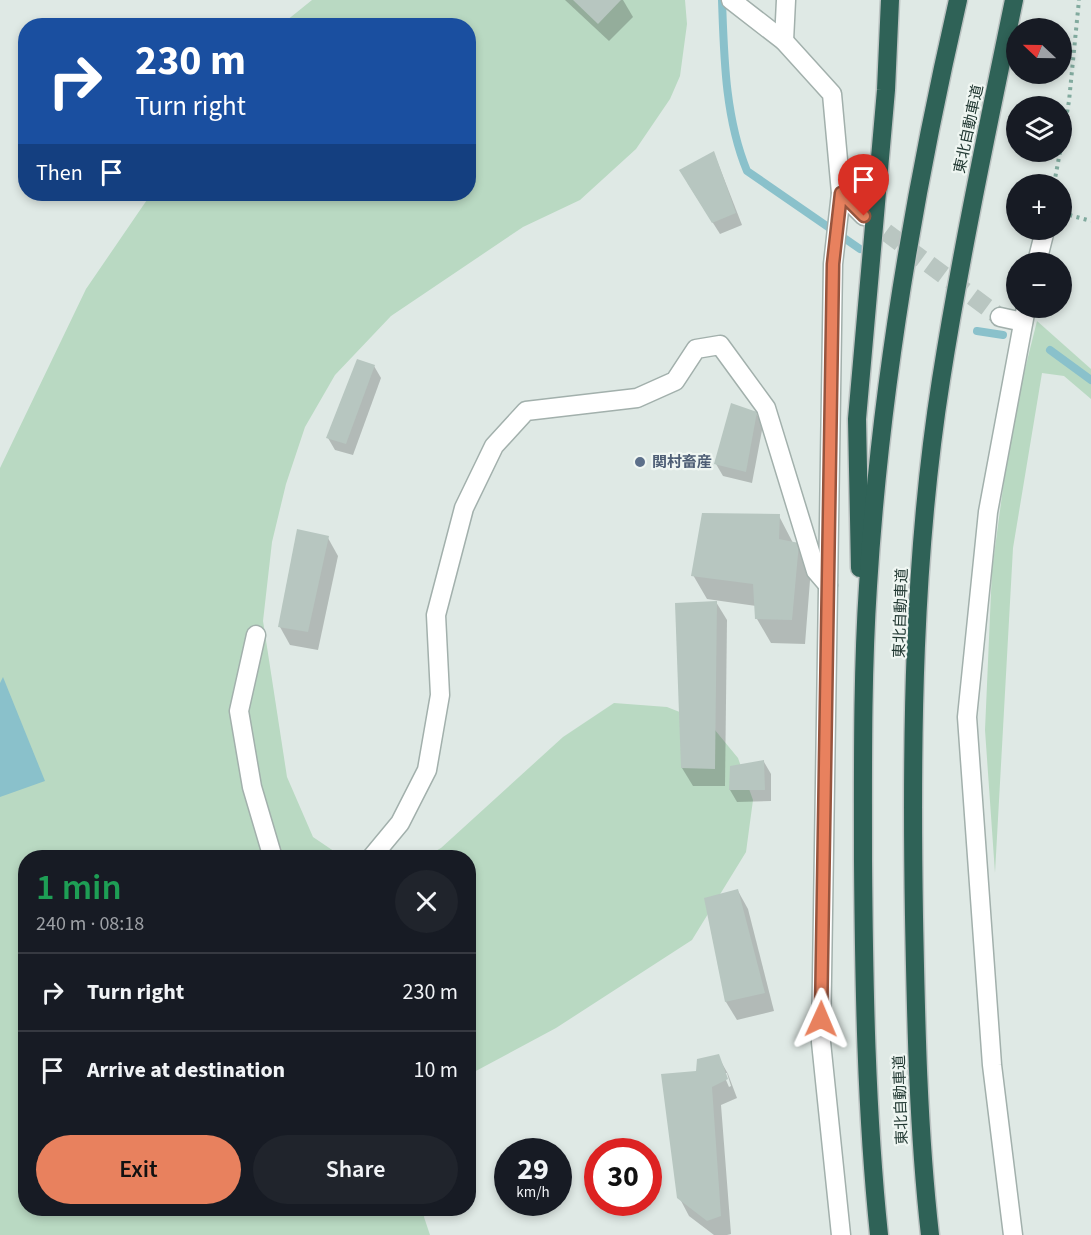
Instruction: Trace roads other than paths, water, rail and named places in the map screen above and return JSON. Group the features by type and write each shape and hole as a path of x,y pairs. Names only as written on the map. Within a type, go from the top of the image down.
{"highway":[{"path":"879,1235 872,1161 864,997 858,419 886,90 890,0"},
{"path":"863,798 868,587 887,389 912,231 958,0"},
{"name":"東北自動車道","path":"930,1235 921,1157 912,817 920,565 940,383 977,176 1014,0"}],"street":[{"path":"731,0 784,41 832,94 841,193 834,251 821,1042 841,1235"},
{"path":"784,41 786,0"},
{"path":"841,193 864,216"},
{"path":"1000,317 1006,317"},
{"path":"1013,1235 992,1065 967,717 988,512 1024,318"},
{"path":"377,850 399,823 427,770 440,695 436,615 464,508 494,446 526,411 637,398 675,381 696,349 720,345 766,408 816,571 828,585"},
{"path":"256,635 239,711 252,787 271,850"}],"water":[{"path":"3,677 45,781 0,797 0,683"}],"waterway":[{"path":"722,0 725,65 730,108 734,130 747,171 860,249"},
{"path":"977,331 1003,335"},
{"path":"1050,350 1091,380"}],"tunnel":[{"path":"864,216 1000,317"}],"place":[{"name":"関村畜産","path":"640,462"}]}
